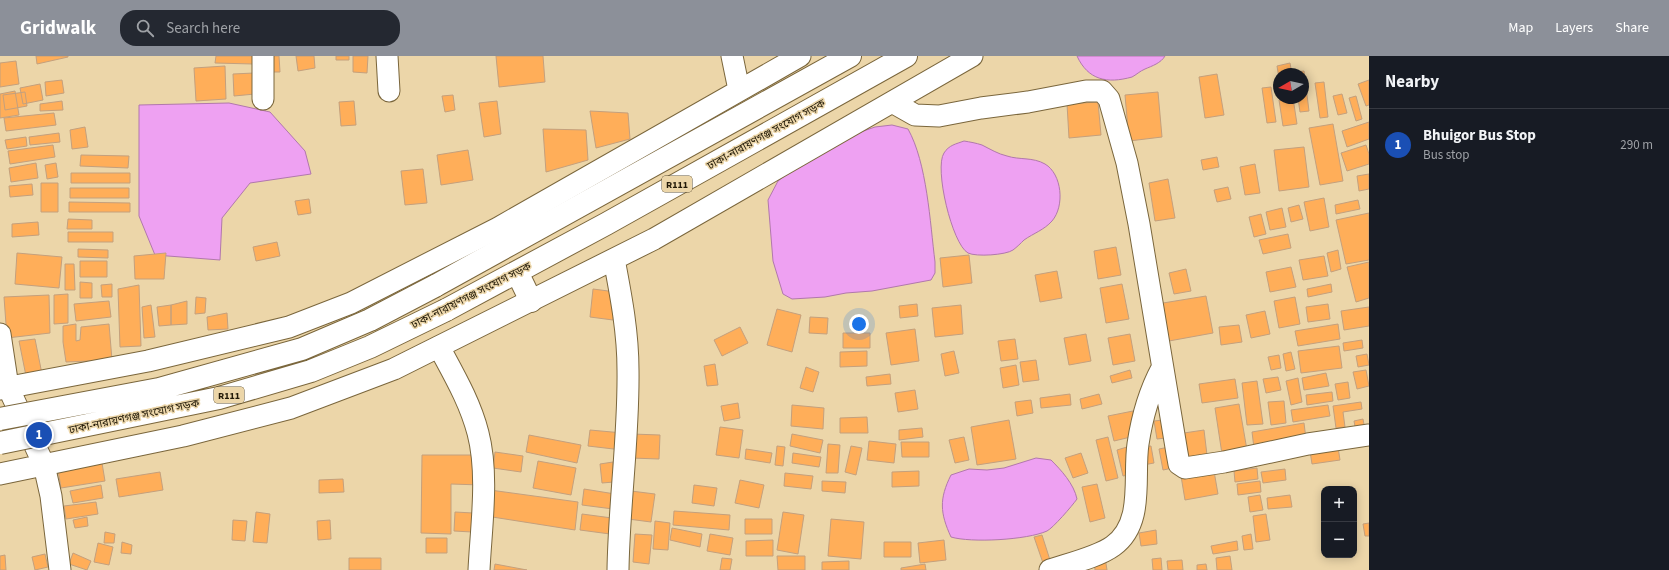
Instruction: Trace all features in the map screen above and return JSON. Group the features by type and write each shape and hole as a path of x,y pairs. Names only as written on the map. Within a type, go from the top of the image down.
{"main road":[{"name":"ঢাকা-নারায়ণগঞ্জ সংযোগ সড়ক","path":"0,419 159,389 302,349 370,320 435,286 503,237 850,56"},
{"name":"ঢাকা-নারায়ণগঞ্জ সংযোগ সড়ক","path":"0,443 219,398 311,371 370,347 446,310 517,272 906,56"},
{"path":"517,272 531,301"}],"street":[{"path":"263,56 263,99"},
{"path":"387,56 389,91"},
{"path":"732,56 739,90"},
{"path":"4,388 148,361 288,327 351,303 503,237 739,90 800,56"},
{"path":"0,474 183,436 291,408 394,369 654,239 972,56"},
{"path":"892,102 915,115 939,116 1086,91 1102,91 1109,99 1127,163 1145,260 1179,464 1184,468 1224,462 1308,444 1369,435"},
{"path":"614,259 625,315 628,370 618,530 618,570"},
{"path":"0,334 4,388 44,465 51,496 60,570"},
{"path":"439,347 470,408 478,434 483,466 479,570"},
{"path":"1050,570 1085,559 1113,547 1127,532 1135,510 1138,444 1146,407 1162,368"}],"shaded area":[{"path":"1077,56 1165,56 1159,62 1132,77 1107,80 1093,75 1081,64"},
{"path":"229,103 270,112 305,151 311,174 250,183 222,218 220,260 155,255 139,216 139,105"},
{"path":"892,125 908,129 920,158 927,193 935,262 935,273 931,280 872,291 846,293 825,297 792,299 783,294 773,261 768,200 778,181 803,162 849,136 875,127"},
{"path":"964,141 982,145 1004,155 1031,159 1045,164 1051,169 1058,182 1060,191 1059,207 1052,221 1046,227 1024,240 1009,252 991,255 977,255 968,253 962,247 956,236 946,205 943,189 941,174 942,161 944,153 948,148"},
{"path":"1036,458 1051,460 1070,483 1077,499 1054,526 1047,531 1038,534 999,540 972,540 951,537 947,528 942,506 944,491 951,475 969,469 987,470 1004,468"}],"building":[{"path":"36,56 68,56 68,57 37,64"},
{"path":"216,56 253,56 253,64 215,63"},
{"path":"267,56 279,56 280,72 268,72"},
{"path":"296,56 314,56 315,68 298,71"},
{"path":"336,56 349,56 349,60 336,60"},
{"path":"353,56 368,56 367,73 353,72"},
{"path":"496,56 543,56 545,82 499,87"},
{"path":"16,61 19,84 0,87 0,63"},
{"path":"1290,63 1291,68 1277,68 1277,66"},
{"path":"225,66 226,99 196,101 194,68"},
{"path":"254,73 255,94 234,96 233,74"},
{"path":"1217,74 1224,115 1205,118 1199,77"},
{"path":"62,80 64,93 46,96 45,82"},
{"path":"1369,80 1369,105 1366,106 1358,84"},
{"path":"1324,82 1328,117 1320,118 1315,83"},
{"path":"40,84 43,100 23,104 20,88"},
{"path":"1271,87 1276,122 1267,123 1262,88"},
{"path":"15,91 19,115 0,118 0,94"},
{"path":"25,92 27,106 5,110 3,95"},
{"path":"1158,92 1162,137 1129,141 1125,95"},
{"path":"1342,94 1347,113 1338,115 1333,96"},
{"path":"453,95 455,110 445,112 442,96"},
{"path":"1356,96 1362,119 1356,121 1349,98"},
{"path":"62,101 63,110 40,111 40,104"},
{"path":"354,101 356,125 341,126 339,102"},
{"path":"497,101 501,134 484,137 479,103"},
{"path":"1098,102 1101,135 1069,138 1067,104"},
{"path":"1280,104 1294,104 1297,124 1283,126"},
{"path":"1299,104 1308,104 1309,111 1300,112"},
{"path":"590,111 628,113 630,139 596,148"},
{"path":"54,113 56,125 6,131 4,118"},
{"path":"1369,122 1369,139 1347,147 1342,131"},
{"path":"1333,124 1343,181 1320,185 1309,128"},
{"path":"85,127 88,147 72,149 70,130"},
{"path":"543,129 586,130 588,160 546,172"},
{"path":"59,133 60,142 30,145 29,137"},
{"path":"26,137 27,146 7,149 5,140"},
{"path":"53,145 55,157 10,164 8,151"},
{"path":"1366,145 1369,154 1369,164 1347,171 1341,153"},
{"path":"1304,147 1309,187 1279,191 1274,150"},
{"path":"468,150 473,180 441,185 437,155"},
{"path":"81,155 129,156 128,168 80,166"},
{"path":"1217,157 1219,167 1203,170 1201,160"},
{"path":"36,163 38,178 11,182 9,168"},
{"path":"56,163 58,177 47,179 45,165"},
{"path":"1255,164 1260,193 1245,195 1240,167"},
{"path":"423,169 427,203 405,205 401,171"},
{"path":"71,173 130,173 130,183 71,183"},
{"path":"1369,174 1369,189 1359,191 1357,176"},
{"path":"1168,179 1175,218 1155,221 1149,183"},
{"path":"41,183 58,183 58,212 41,212"},
{"path":"32,184 33,195 10,197 9,186"},
{"path":"1228,187 1231,199 1217,202 1214,190"},
{"path":"70,188 129,188 129,198 70,198"},
{"path":"1324,198 1329,227 1310,231 1304,202"},
{"path":"309,199 311,213 298,215 295,201"},
{"path":"1358,200 1360,209 1336,214 1335,205"},
{"path":"69,202 130,203 130,212 69,212"},
{"path":"1299,205 1303,219 1291,222 1288,208"},
{"path":"1282,208 1286,227 1270,230 1266,212"},
{"path":"1369,213 1369,260 1346,264 1336,220"},
{"path":"1261,214 1266,234 1254,237 1249,217"},
{"path":"68,219 92,220 92,229 67,229"},
{"path":"38,222 39,235 12,237 12,224"},
{"path":"68,232 113,232 113,242 68,242"},
{"path":"1288,234 1291,248 1263,254 1259,240"},
{"path":"277,242 280,256 256,261 253,247"},
{"path":"1116,247 1121,275 1098,279 1094,251"},
{"path":"78,249 108,250 108,258 78,257"},
{"path":"1338,250 1341,269 1331,272 1327,253"},
{"path":"17,253 62,257 59,288 15,284"},
{"path":"166,253 164,279 135,279 134,256"},
{"path":"969,255 972,283 943,287 940,258"},
{"path":"1324,256 1328,276 1303,280 1299,260"},
{"path":"80,261 107,261 107,277 80,277"},
{"path":"1369,262 1369,298 1356,302 1347,267"},
{"path":"65,264 74,264 75,290 65,290"},
{"path":"1291,267 1296,287 1270,292 1266,272"},
{"path":"1186,269 1191,291 1174,294 1169,273"},
{"path":"1057,271 1062,298 1040,302 1035,275"},
{"path":"80,282 92,283 92,298 80,298"},
{"path":"112,284 112,297 102,297 101,285"},
{"path":"1122,284 1129,319 1106,323 1100,288"},
{"path":"1331,284 1332,292 1308,297 1307,289"},
{"path":"139,285 141,346 120,347 118,289"},
{"path":"593,289 616,292 613,320 590,317"},
{"path":"68,294 68,323 54,324 54,295"},
{"path":"49,295 50,333 7,338 4,297"},
{"path":"1206,296 1213,333 1169,341 1163,303"},
{"path":"196,297 206,298 205,313 195,314"},
{"path":"1295,297 1300,324 1279,328 1274,301"},
{"path":"109,301 111,317 76,321 74,304"},
{"path":"187,301 187,324 171,325 171,305"},
{"path":"917,304 918,316 900,318 899,306"},
{"path":"1328,304 1330,319 1308,322 1306,307"},
{"path":"151,305 155,337 144,338 142,307"},
{"path":"171,305 171,325 159,326 157,307"},
{"path":"961,305 963,334 935,337 932,308"},
{"path":"1369,307 1369,326 1344,330 1341,311"},
{"path":"777,309 801,315 792,352 767,345"},
{"path":"1265,311 1270,334 1251,338 1246,315"},
{"path":"227,313 228,329 208,330 207,317"},
{"path":"810,317 828,318 827,334 809,333"},
{"path":"76,324 76,341 80,340 81,327 109,324 112,360 66,362 63,342 63,326"},
{"path":"1338,324 1340,339 1298,346 1295,331"},
{"path":"1239,325 1242,342 1221,345 1219,327"},
{"path":"740,327 748,343 722,356 714,340"},
{"path":"915,329 919,361 891,365 886,333"},
{"path":"843,333 870,333 870,348 843,348"},
{"path":"1086,334 1091,361 1069,365 1064,338"},
{"path":"1130,334 1135,361 1113,365 1108,338"},
{"path":"35,339 42,374 26,376 19,341"},
{"path":"1015,339 1018,359 1001,361 998,341"},
{"path":"1362,340 1363,348 1344,351 1343,343"},
{"path":"1339,346 1342,368 1301,373 1298,351"},
{"path":"867,351 867,366 840,367 840,352"},
{"path":"954,351 959,373 945,376 941,354"},
{"path":"1291,352 1295,369 1286,371 1283,354"},
{"path":"1367,354 1369,365 1358,367 1356,356"},
{"path":"1279,355 1281,368 1271,370 1268,357"},
{"path":"1036,360 1039,380 1023,382 1020,362"},
{"path":"715,364 718,385 707,386 704,366"},
{"path":"1016,365 1019,385 1003,388 1000,368"},
{"path":"806,367 819,372 813,392 800,388"},
{"path":"1130,370 1132,378 1112,383 1110,376"},
{"path":"1366,370 1369,386 1357,389 1353,372"},
{"path":"1326,373 1329,386 1304,390 1302,378"},
{"path":"890,374 891,384 867,386 866,377"},
{"path":"1278,377 1281,390 1266,393 1263,379"},
{"path":"1298,378 1302,402 1291,405 1286,381"},
{"path":"1235,379 1238,398 1202,403 1199,384"},
{"path":"1257,381 1263,424 1247,425 1242,383"},
{"path":"1348,382 1350,398 1338,400 1335,384"},
{"path":"915,390 918,409 898,412 895,393"},
{"path":"1332,392 1333,401 1307,405 1306,395"},
{"path":"1070,394 1071,405 1041,408 1040,398"},
{"path":"1099,394 1102,404 1082,409 1080,399"},
{"path":"1031,400 1033,413 1017,416 1015,402"},
{"path":"1284,401 1286,423 1271,425 1268,402"},
{"path":"1361,402 1362,409 1343,412 1345,427 1336,428 1333,406"},
{"path":"738,403 740,418 724,421 721,406"},
{"path":"1239,404 1247,450 1222,454 1215,408"},
{"path":"792,405 824,408 823,429 791,426"},
{"path":"1328,405 1330,416 1293,422 1291,410"},
{"path":"1133,411 1139,435 1114,441 1108,416"},
{"path":"867,417 868,433 840,433 840,418"},
{"path":"1363,419 1365,430 1356,432 1354,421"},
{"path":"1009,420 1016,459 977,465 971,427"},
{"path":"1163,420 1166,438 1157,439 1154,421"},
{"path":"1304,423 1306,439 1254,448 1252,432"},
{"path":"720,427 743,430 739,458 716,455"},
{"path":"922,428 923,437 899,440 899,430"},
{"path":"590,430 623,433 622,450 588,446"},
{"path":"1204,430 1207,455 1187,457 1184,433"},
{"path":"632,434 660,435 659,459 631,458"},
{"path":"792,434 823,440 820,453 790,446"},
{"path":"529,435 581,445 577,463 526,452"},
{"path":"964,437 969,460 955,463 949,440"},
{"path":"1108,437 1118,478 1106,481 1096,440"},
{"path":"869,441 896,444 894,463 867,460"},
{"path":"901,442 929,442 929,457 902,457"},
{"path":"828,444 840,445 838,473 826,473"},
{"path":"777,446 785,447 783,466 775,465"},
{"path":"851,446 862,448 856,475 845,472"},
{"path":"1151,446 1154,463 1143,465 1140,447"},
{"path":"1127,447 1133,474 1123,476 1117,450"},
{"path":"1169,447 1173,468 1163,470 1159,449"},
{"path":"1338,447 1340,460 1312,464 1310,451"},
{"path":"746,449 772,453 770,463 745,459"},
{"path":"495,452 523,456 521,472 493,468"},
{"path":"793,453 821,457 819,467 792,463"},
{"path":"1081,453 1088,473 1073,478 1065,458"},
{"path":"422,455 481,455 481,485 451,484 451,534 421,533"},
{"path":"538,461 576,468 571,495 533,488"},
{"path":"613,462 614,482 602,483 600,464"},
{"path":"102,463 105,481 61,488 58,470"},
{"path":"1257,468 1258,479 1235,482 1234,471"},
{"path":"1285,469 1286,480 1263,483 1261,472"},
{"path":"919,471 919,486 892,487 892,472"},
{"path":"1214,471 1218,494 1185,500 1181,476"},
{"path":"160,472 163,490 119,497 116,479"},
{"path":"785,473 813,476 811,489 784,486"},
{"path":"343,479 344,492 319,493 319,480"},
{"path":"740,480 764,485 759,508 735,503"},
{"path":"822,481 846,482 845,493 822,491"},
{"path":"1260,481 1261,492 1238,495 1237,484"},
{"path":"1097,484 1105,518 1090,522 1082,487"},
{"path":"101,485 103,498 73,503 70,491"},
{"path":"694,485 717,488 714,506 692,503"},
{"path":"584,489 615,494 613,509 582,505"},
{"path":"490,490 578,502 575,530 486,516"},
{"path":"631,491 655,494 651,522 628,519"},
{"path":"1260,495 1263,510 1250,512 1248,497"},
{"path":"1290,495 1292,507 1268,509 1267,498"},
{"path":"96,502 98,514 66,519 64,506"},
{"path":"674,511 730,515 729,530 673,525"},
{"path":"256,512 270,514 267,543 253,542"},
{"path":"455,512 473,513 472,532 454,531"},
{"path":"783,512 804,515 798,554 777,550"},
{"path":"582,514 612,518 610,534 580,530"},
{"path":"1266,514 1270,540 1256,542 1253,516"},
{"path":"87,517 88,526 75,528 73,520"},
{"path":"745,519 772,519 772,534 745,534"},
{"path":"831,519 864,522 861,559 828,556"},
{"path":"233,520 247,521 245,541 232,540"},
{"path":"330,520 331,539 318,540 317,521"},
{"path":"655,521 670,523 668,550 653,549"},
{"path":"1369,523 1369,536 1365,536 1363,524"},
{"path":"672,528 702,534 700,547 670,540"},
{"path":"1156,530 1157,544 1141,546 1139,533"},
{"path":"105,532 115,534 114,543 104,543"},
{"path":"635,534 652,535 649,564 633,562"},
{"path":"710,534 733,538 730,555 707,551"},
{"path":"1251,534 1253,549 1244,550 1242,536"},
{"path":"1042,535 1050,560 1043,563 1034,537"},
{"path":"426,538 447,538 447,553 426,553"},
{"path":"773,540 773,556 746,556 746,541"},
{"path":"944,540 946,560 920,563 918,543"},
{"path":"1237,541 1238,550 1213,554 1211,546"},
{"path":"122,542 132,545 131,554 121,553"},
{"path":"884,542 911,542 911,557 884,557"},
{"path":"98,543 113,547 109,565 94,562"},
{"path":"73,553 91,561 87,570 69,564"},
{"path":"45,554 48,567 35,570 32,557"},
{"path":"5,555 6,570 0,570 0,556"},
{"path":"777,556 805,556 805,570 778,570"},
{"path":"1230,556 1232,570 1217,570 1216,558"},
{"path":"1105,557 1107,570 1095,570 1094,559"},
{"path":"349,558 381,558 381,570 349,570"},
{"path":"722,558 732,559 730,570 720,570"},
{"path":"1161,558 1162,570 1153,570 1152,559"},
{"path":"1182,560 1183,570 1168,570 1167,561"},
{"path":"849,561 849,570 822,570 822,562"},
{"path":"495,564 527,570 494,570"},
{"path":"925,564 926,570 901,570 901,568"},
{"path":"1206,564 1207,570 1197,570 1197,565"}],"place":[{"name":"Bhuigor Bus Stop","path":"39,435"}]}
